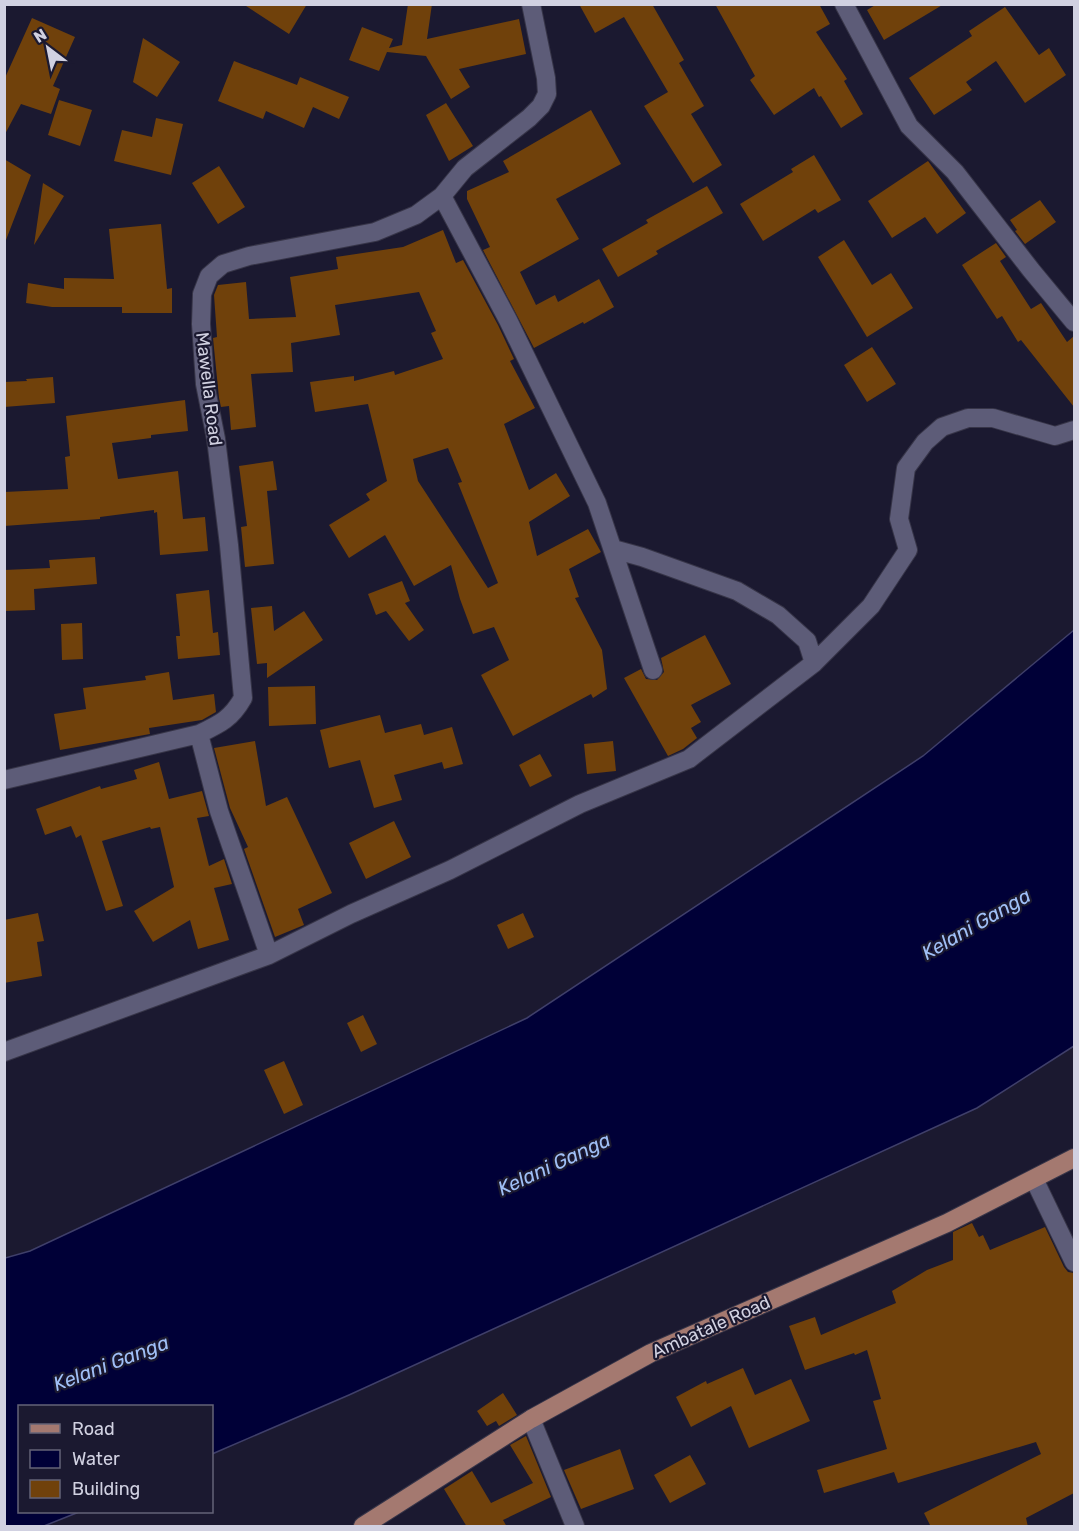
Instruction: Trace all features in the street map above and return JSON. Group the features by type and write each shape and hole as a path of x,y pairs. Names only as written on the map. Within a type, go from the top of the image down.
{"main road":[{"name":"Ambatale Road","path":"363,1527 531,1419 651,1353 946,1223 1074,1158"}],"street":[{"name":"Mawella Road","path":"4,780 199,734 223,723 236,710 243,698 216,439 205,384 201,314 202,294 209,276 223,264 249,256 375,232 416,215 442,196 465,168 530,118 541,106 547,94 546,78 531,4"},
{"path":"844,4 909,126 955,172 1074,322"},
{"path":"442,196 508,320 597,503 653,670"},
{"path":"4,1052 269,956 351,914 450,870 580,804 689,759 814,663 871,606 908,549 899,519 906,468 925,442 942,427 968,418 993,418 1055,436 1074,430"},
{"path":"613,549 642,556 737,591 778,615 807,641 814,663"},
{"path":"199,734 219,811 269,956"},
{"path":"1034,1179 1074,1262"},
{"path":"531,1419 575,1527"}],"water":[{"name":"Kelani Ganga","path":"1074,630 1074,1046 977,1108 349,1395 213,1454 213,1405 18,1405 18,1513 76,1513 44,1526 5,1526 5,1258 30,1251 527,1018 923,756"}],"building":[{"path":"243,4 307,4 289,34"},
{"path":"408,4 432,4 427,39 519,19 526,54 459,69 470,87 451,99 426,56 387,52 379,71 349,60 362,27 393,39 389,48 402,45"},
{"path":"579,4 652,4 684,60 679,63 704,106 691,114 722,165 693,183 644,106 668,92 624,17 595,33"},
{"path":"715,4 819,4 830,24 816,32 847,79 844,81 863,114 841,128 814,88 774,115 750,80 755,76"},
{"path":"877,4 944,4 884,40 867,10"},
{"path":"1005,7 1039,55 1049,48 1066,75 1025,103 996,61 966,82 972,90 934,115 909,78 972,36 969,31"},
{"path":"32,18 75,37 53,86 60,89 51,114 21,104 4,136 4,80"},
{"path":"143,38 180,62 157,97 133,82"},
{"path":"234,61 297,85 300,77 349,97 339,119 313,107 304,128 266,111 263,119 218,101"},
{"path":"59,100 92,110 80,146 48,135"},
{"path":"446,103 473,146 449,161 426,115"},
{"path":"591,110 621,164 556,199 579,239 520,272 536,305 555,295 558,302 599,279 614,307 534,348 483,250 490,247 467,199 467,191 509,172 503,161"},
{"path":"156,118 183,124 171,175 114,161 122,130 152,137"},
{"path":"814,155 841,200 818,213 815,209 763,241 740,204 793,172 791,169"},
{"path":"4,159 31,175 6,240 4,240"},
{"path":"928,161 966,213 937,234 925,217 892,238 868,201"},
{"path":"219,166 245,207 218,224 192,183"},
{"path":"43,183 64,196 34,245"},
{"path":"707,186 723,213 656,251 658,254 618,277 602,249 648,223 646,220"},
{"path":"1040,200 1056,222 1025,244 1010,220"},
{"path":"161,224 167,289 172,288 172,313 122,313 122,307 52,307 26,303 28,283 64,289 64,278 114,279 109,229"},
{"path":"443,230 456,263 463,260 514,359 510,361 535,408 504,424 529,490 556,473 570,496 529,522 537,556 588,529 601,552 569,569 579,597 575,598 602,650 607,689 593,698 591,694 513,736 481,675 509,660 494,627 473,634 451,565 414,586 385,535 349,558 329,525 370,500 366,494 387,481 368,404 315,412 310,382 354,376 354,381 394,371 395,375 443,359 431,333 436,331 419,292 335,305 340,335 291,343 293,372 251,374 256,427 231,430 229,406 221,407 213,338 217,337 214,295 218,285 246,282 249,319 296,317 290,277 338,269 336,257 403,247","holes":["448,448 462,482 458,483 498,583 488,588 418,481 413,459"]},
{"path":"844,240 872,285 891,273 913,308 867,337 818,257"},
{"path":"996,243 1006,257 1000,261 1031,309 1041,303 1067,342 1074,336 1074,407 1021,340 1018,342 1002,316 997,319 962,265"},
{"path":"872,347 896,384 867,402 844,365"},
{"path":"53,377 55,403 4,407 4,382"},
{"path":"185,400 188,431 151,435 151,438 112,443 118,479 178,471 183,519 205,517 208,551 160,555 157,512 154,513 154,510 100,517 100,519 4,526 4,492 68,489 65,457 70,456 66,416"},
{"path":"273,461 277,490 267,491 274,564 245,567 241,527 247,526 239,466"},
{"path":"95,557 97,584 34,589 35,610 4,611 4,570 50,568 49,560"},
{"path":"402,581 410,601 405,603 424,630 409,641 386,611 376,615 368,594"},
{"path":"209,590 213,633 218,632 220,655 178,659 176,636 180,636 176,594"},
{"path":"272,606 274,631 304,611 323,640 267,678 267,663 257,664 251,608"},
{"path":"82,623 83,659 62,660 61,624"},
{"path":"705,635 731,684 691,705 701,722 691,728 697,738 683,749 668,756 624,678 641,669 646,679 657,680 664,672 661,658"},
{"path":"169,672 173,700 214,694 216,712 202,720 149,728 150,734 60,750 54,714 86,709 83,688 146,680 145,676"},
{"path":"315,686 316,724 269,726 268,687"},
{"path":"380,715 385,733 421,724 424,735 452,727 463,764 444,769 442,762 394,775 402,800 374,808 360,760 329,768 320,730"},
{"path":"255,741 266,806 287,797 332,893 298,909 304,925 275,937 244,849 248,847 230,808 214,748"},
{"path":"613,741 616,771 587,774 584,744"},
{"path":"540,754 552,776 530,787 519,765"},
{"path":"159,762 169,799 202,791 209,816 197,818 209,866 224,859 232,884 214,888 229,940 198,949 190,920 153,942 134,911 174,887 160,827 151,829 150,827 102,841 123,906 106,911 81,835 76,838 71,826 45,835 36,809 100,786 101,789 137,779 134,770"},
{"path":"394,821 411,857 366,879 349,843"},
{"path":"38,913 44,941 37,942 42,976 4,983 4,920"},
{"path":"523,913 534,937 508,949 497,925"},
{"path":"363,1015 377,1044 361,1052 347,1023"},
{"path":"284,1061 303,1105 284,1114 264,1070"},
{"path":"972,1223 979,1237 983,1235 990,1250 1045,1227 1064,1267 1068,1272 1074,1273 1074,1493 1026,1518 1028,1527 931,1527 924,1513 1041,1454 1036,1442 898,1483 894,1472 824,1493 817,1470 887,1449 873,1401 881,1399 867,1350 805,1370 789,1326 815,1317 821,1335 896,1303 892,1291 927,1270 953,1260 953,1232"},
{"path":"743,1368 755,1395 791,1379 810,1421 749,1448 731,1406 691,1427 676,1397 706,1381 707,1384"},
{"path":"503,1393 517,1415 499,1426 496,1421 487,1426 477,1411"},
{"path":"526,1436 551,1497 503,1520 507,1527 467,1527 444,1489 472,1471 491,1503 533,1483 510,1445"},
{"path":"620,1449 634,1489 581,1509 564,1470"},
{"path":"690,1455 706,1484 670,1503 654,1475"}]}
